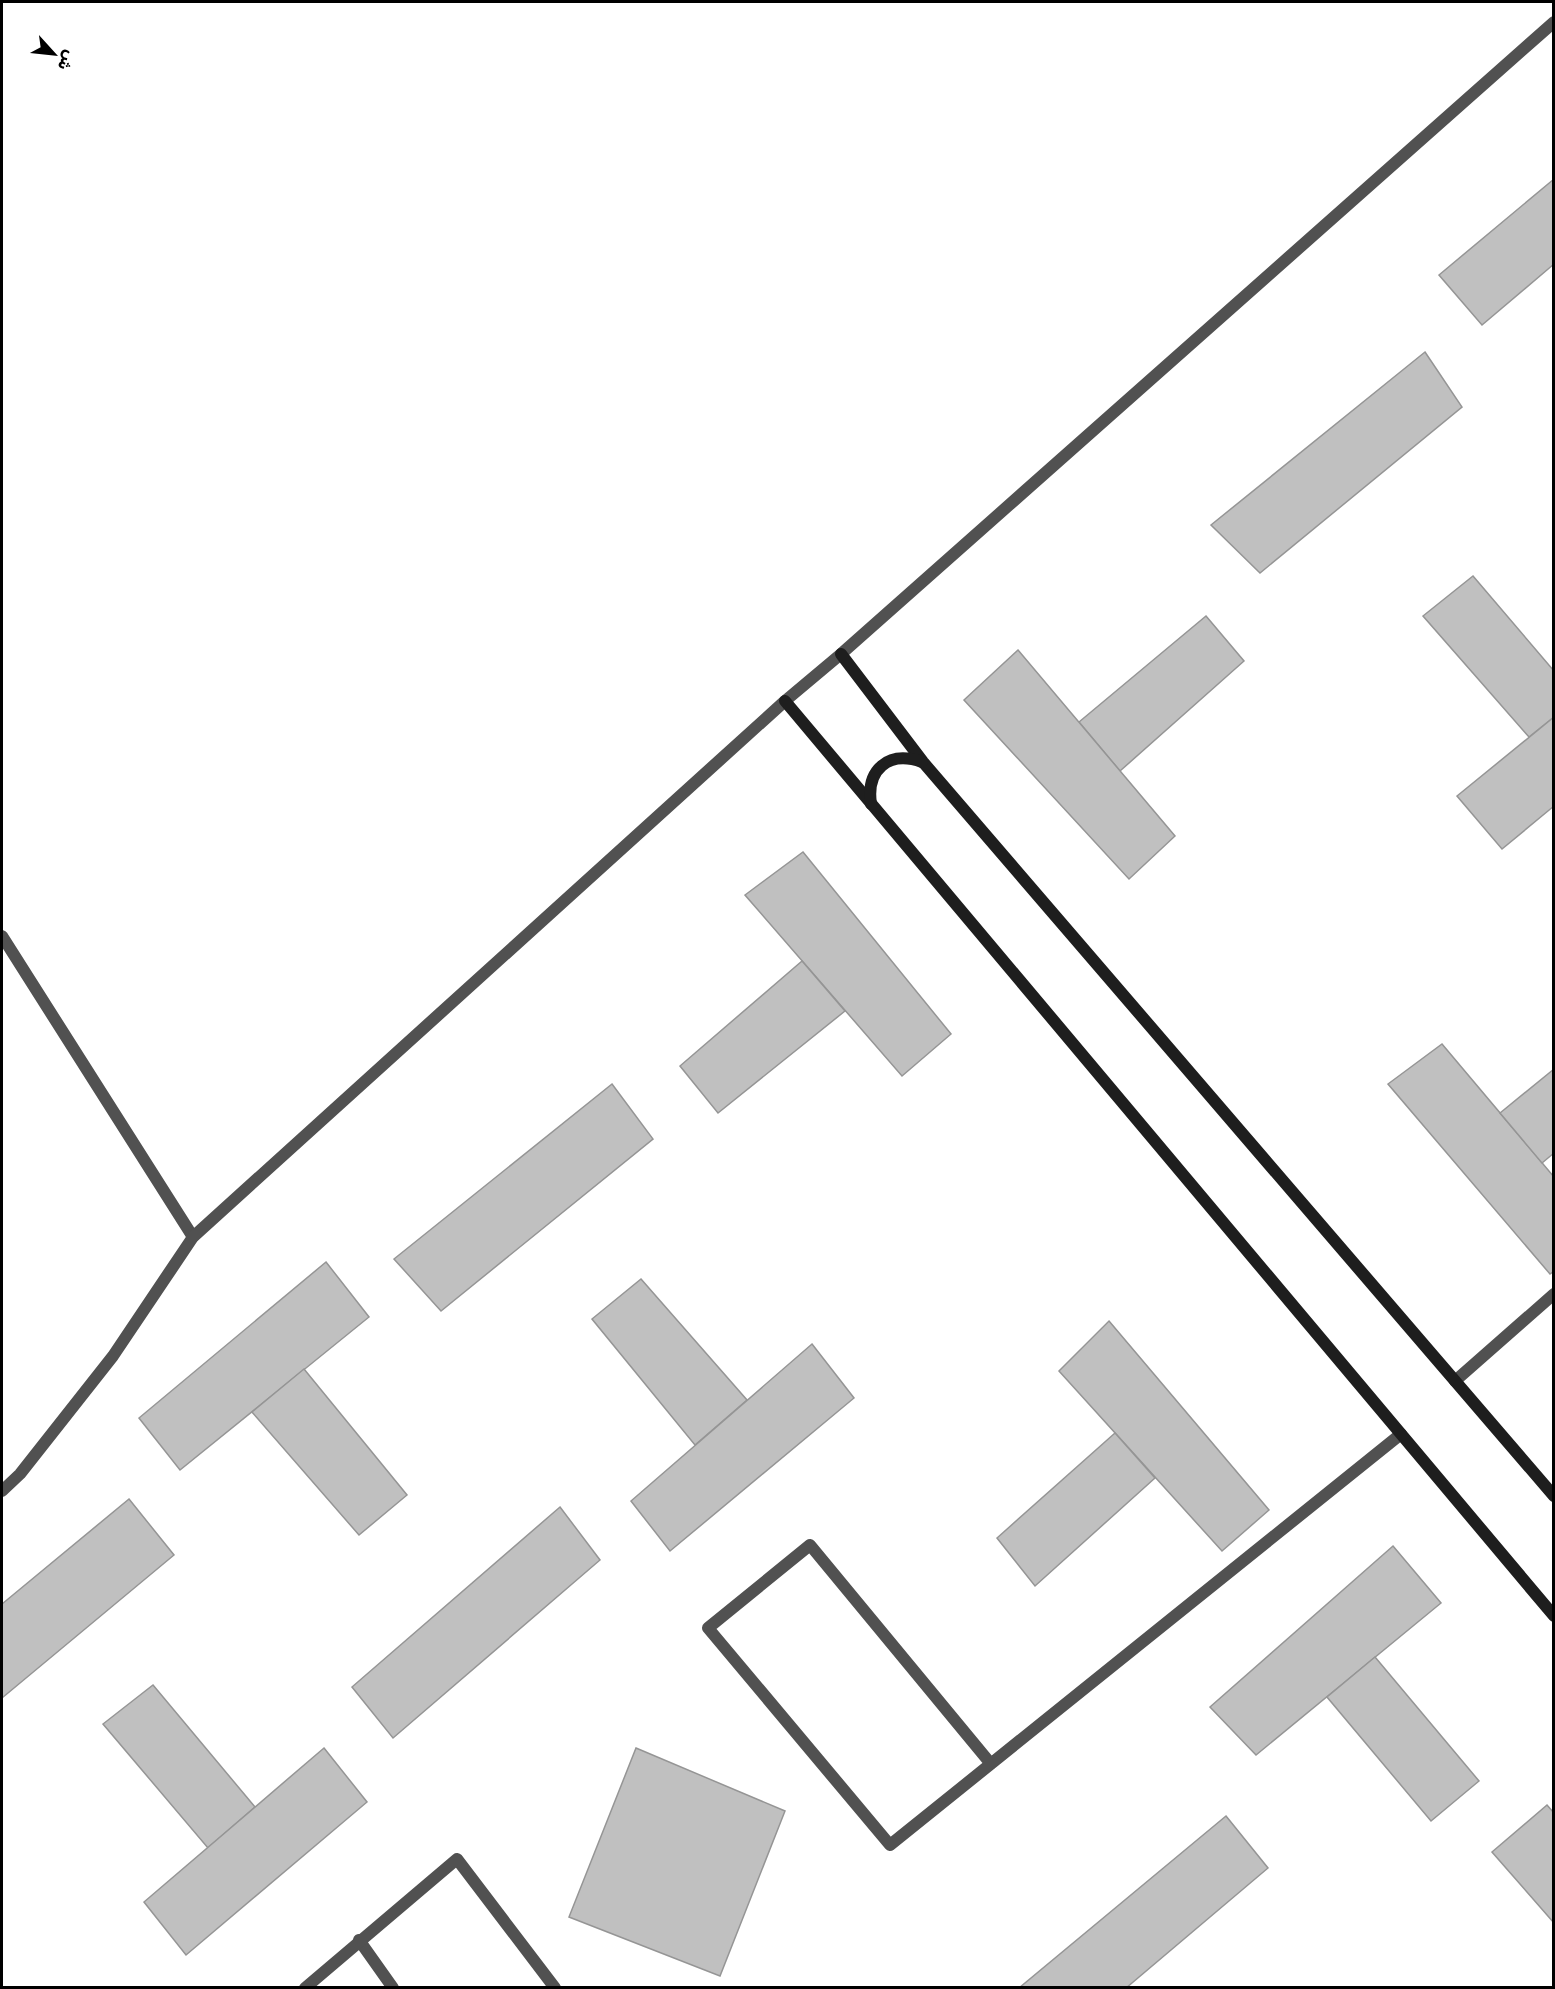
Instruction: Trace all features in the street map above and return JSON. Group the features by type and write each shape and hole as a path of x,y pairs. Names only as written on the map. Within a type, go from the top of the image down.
{"main road":[{"path":"841,654 922,762 1554,1496"},
{"path":"785,701 1554,1616"},
{"path":"871,804 870,782 875,772 887,762 896,758 909,757 922,762"}],"street":[{"path":"2,1491 20,1474 113,1356 193,1236 785,701 841,654 1554,22"},
{"path":"2,936 193,1236"},
{"path":"1455,1381 1554,1294"},
{"path":"991,1764 810,1545 708,1628 890,1845 991,1764 1401,1434"},
{"path":"305,1988 457,1858 555,1988"},
{"path":"359,1940 393,1988"}],"building":[{"path":"1554,179 1554,264 1482,325 1439,275"},
{"path":"1425,352 1462,407 1260,573 1211,525"},
{"path":"1473,576 1554,671 1554,717 1529,737 1423,616"},
{"path":"1206,616 1244,661 1120,771 1079,722"},
{"path":"1018,650 1175,836 1129,879 964,700"},
{"path":"1554,717 1554,806 1502,849 1457,796"},
{"path":"803,852 951,1034 902,1076 745,895"},
{"path":"802,961 845,1011 718,1113 680,1066"},
{"path":"1442,1044 1554,1177 1554,1271 1550,1274 1388,1084"},
{"path":"1554,1069 1554,1153 1542,1163 1500,1113"},
{"path":"612,1084 653,1139 441,1311 394,1259"},
{"path":"326,1262 369,1317 180,1470 139,1418"},
{"path":"641,1279 747,1400 695,1445 592,1319"},
{"path":"1109,1321 1269,1510 1222,1551 1059,1371"},
{"path":"812,1344 854,1398 670,1551 631,1501"},
{"path":"304,1369 407,1495 359,1535 252,1412"},
{"path":"1115,1433 1155,1478 1035,1586 997,1538"},
{"path":"129,1499 174,1555 2,1698 2,1604"},
{"path":"560,1507 600,1560 393,1738 352,1687"},
{"path":"1393,1546 1441,1603 1256,1755 1210,1707"},
{"path":"1375,1657 1479,1781 1431,1821 1327,1697"},
{"path":"153,1685 255,1807 208,1848 103,1724"},
{"path":"324,1748 367,1802 186,1955 144,1902"},
{"path":"636,1748 785,1811 720,1976 569,1917"},
{"path":"1547,1805 1554,1813 1554,1923 1492,1852"},
{"path":"1226,1816 1268,1868 1126,1988 1019,1988"}]}
